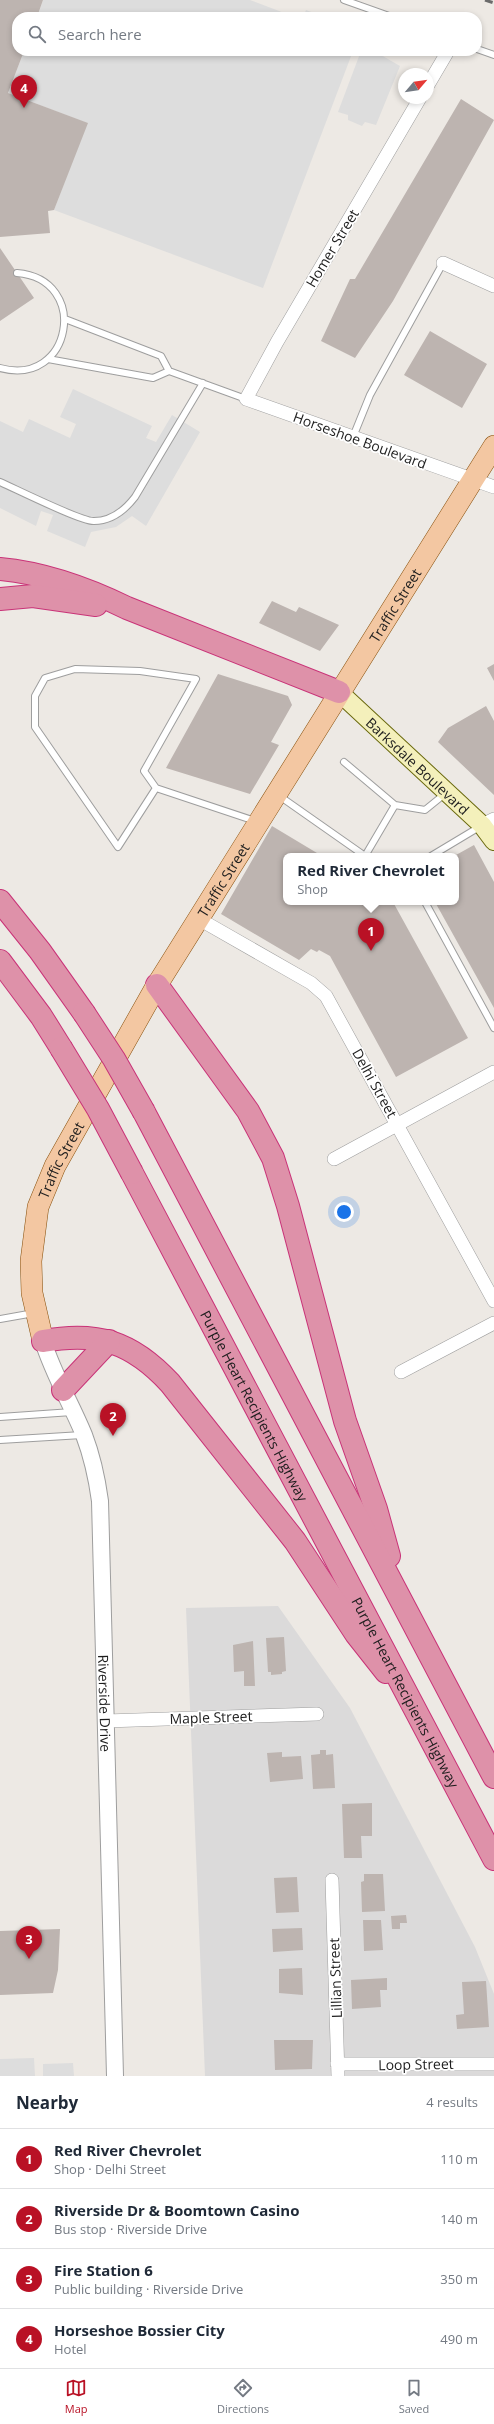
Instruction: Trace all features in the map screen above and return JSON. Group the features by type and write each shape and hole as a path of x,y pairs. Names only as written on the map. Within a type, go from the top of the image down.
{"highway":[{"path":"0,569 17,570 94,592 127,608 339,692"},
{"path":"0,599 33,596 127,608"},
{"path":"0,902 40,951 84,1013 114,1059 144,1112 494,1777"},
{"name":"Purple Heart Recipients Highway","path":"0,961 41,1016 98,1109 422,1719 494,1859"},
{"path":"157,985 248,1111 273,1158 288,1206 345,1421 376,1509 399,1594"},
{"path":"43,1341 73,1336 109,1341 136,1353 153,1366 170,1383 295,1541 356,1634 422,1719"},
{"path":"63,1390 109,1341"}],"main road":[{"name":"Traffic Street","path":"43,1341 35,1313 31,1282 31,1261 35,1223 43,1194 81,1119 157,985 494,446"},
{"name":"Barksdale Boulevard","path":"339,692 447,792 488,822 494,841"}],"street":[{"path":"434,75 445,56"},
{"name":"Homer Street","path":"246,399 277,342 416,104"},
{"path":"443,263 494,286"},
{"name":"Horseshoe Boulevard","path":"246,399 473,481 494,487"},
{"name":"Delhi Street","path":"198,919 319,989 343,1025 494,1301"},
{"path":"334,1159 494,1073"},
{"path":"401,1372 494,1323"},
{"name":"Riverside Drive","path":"43,1341 63,1390 84,1435 96,1475 100,1501 115,2076"},
{"name":"Maple Street","path":"106,1721 317,1714"},
{"name":"Lillian Street","path":"332,1880 338,2070"},
{"name":"Loop Street","path":"338,2070 494,2064"}],"lane":[{"path":"344,0 378,12"},
{"path":"482,51 494,55"},
{"path":"353,437 370,394 443,263"},
{"path":"0,368 10,370 29,369 48,359 62,338 65,319 61,302 46,283 32,276 17,273"},
{"path":"65,319 161,356 169,370 246,399"},
{"path":"48,359 153,378 169,370"},
{"path":"0,482 90,521 111,517 126,509 135,497 202,383"},
{"path":"156,788 118,847 35,727 35,696 45,678 75,669 140,671 196,679 144,771 156,788 258,822"},
{"path":"344,762 396,805 425,810 447,792"},
{"path":"276,794 361,853"},
{"path":"367,853 396,805"},
{"path":"436,853 488,822"},
{"path":"427,905 494,1028"},
{"path":"0,1320 35,1313"},
{"path":"0,1417 74,1412"},
{"path":"0,1440 84,1435"}],"shaded area":[{"path":"43,0 250,0 282,12 39,12"},
{"path":"22,56 351,56 263,288 54,210 87,123 8,93"},
{"path":"359,56 383,56 400,66 376,125 365,122 362,126 348,120 348,115 338,112"},
{"path":"73,389 152,426 146,438 156,442 172,415 200,432 146,526 132,516 116,527 91,532 85,547 47,531 53,515 41,511 36,526 0,508 0,421 23,432 29,419 70,438 76,424 60,417"},
{"path":"278,1606 350,1708 475,1947 494,1994 494,2076 205,2076 186,1608"},
{"path":"34,2058 35,2076 0,2076 0,2059"},
{"path":"73,2063 74,2076 43,2076 43,2064"}],"building":[{"path":"0,0 43,0 39,12 12,12 12,56 22,56 8,93 88,123 54,210 48,211 50,233 0,237"},
{"path":"461,99 494,120 393,301 355,358 321,341 350,279 355,279"},
{"path":"0,248 34,298 0,321"},
{"path":"430,331 487,364 462,408 404,375"},
{"path":"272,601 296,612 299,607 339,625 320,651 259,623"},
{"path":"494,664 494,681 487,668"},
{"path":"218,674 288,696 292,705 271,742 279,745 250,794 166,768"},
{"path":"486,706 494,721 494,795 438,742 448,728"},
{"path":"272,826 317,853 283,853 283,905 395,905 468,1038 396,1077 330,956 319,950 317,952 311,949 299,960 221,914"},
{"path":"474,845 494,882 494,1008 437,905 459,905 459,853"},
{"path":"284,1637 286,1671 282,1672 282,1674 271,1675 271,1672 268,1672 266,1638"},
{"path":"253,1641 255,1686 244,1686 244,1671 234,1672 233,1645"},
{"path":"320,1750 326,1750 326,1755 333,1754 335,1788 313,1789 311,1755 320,1754"},
{"path":"282,1752 282,1757 301,1756 303,1779 270,1782 267,1753"},
{"path":"372,1803 372,1836 361,1836 362,1858 344,1858 342,1804"},
{"path":"364,1874 383,1874 385,1911 362,1912 361,1882 364,1881"},
{"path":"297,1877 299,1912 276,1913 274,1878"},
{"path":"406,1915 407,1923 400,1923 400,1929 392,1929 391,1916"},
{"path":"363,1920 381,1920 383,1950 364,1951"},
{"path":"302,1928 303,1950 273,1952 272,1929"},
{"path":"60,1929 58,1970 53,1993 0,1995 0,1931"},
{"path":"302,1968 303,1995 279,1993 279,1969"},
{"path":"387,1978 387,1990 380,1990 381,2007 352,2009 351,1980"},
{"path":"486,1981 489,2027 457,2029 456,2015 464,2014 462,1982"},
{"path":"274,2040 313,2040 312,2069 275,2070"}],"railway":[{"path":"485,0 494,3"}],"place":[{"name":"Horseshoe Bossier City","path":"24,108"},
{"name":"Red River Chevrolet","path":"371,951"},
{"name":"Riverside Dr & Boomtown Casino","path":"113,1436"},
{"name":"Fire Station 6","path":"29,1959"}]}
